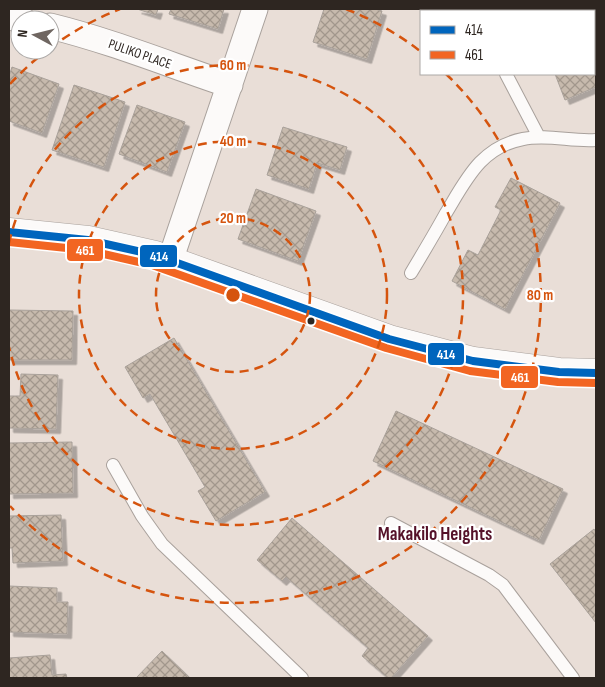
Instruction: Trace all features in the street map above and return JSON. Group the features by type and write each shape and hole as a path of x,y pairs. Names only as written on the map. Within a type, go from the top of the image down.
{"street":[{"path":"170,261 256,9"},
{"name":"PULIKO PLACE","path":"60,28 230,85"},
{"path":"9,232 88,240 156,256 389,339 473,361 558,372 596,373"}],"lane":[{"path":"507,75 539,137"},
{"path":"411,273 469,174 484,158 502,146 523,139 539,137 596,140"},
{"path":"113,465 142,516 162,544 302,678"},
{"path":"391,524 489,575 503,585 573,678"}],"building":[{"path":"137,9 158,9 156,15"},
{"path":"171,9 224,9 218,29 169,14"},
{"path":"324,9 375,9 382,11 367,59 313,42"},
{"path":"537,9 590,10 538,10"},
{"path":"595,21 596,87 565,100 555,75 595,75"},
{"path":"12,67 59,84 42,133 9,121 9,76"},
{"path":"74,85 125,102 104,167 52,150"},
{"path":"137,105 185,122 167,172 119,154"},
{"path":"283,127 347,147 340,170 317,163 309,189 267,175"},
{"path":"511,178 560,203 505,309 452,281 468,250 478,255 501,210 495,207"},
{"path":"256,189 316,211 298,261 238,239"},
{"path":"9,310 73,311 72,360 9,360"},
{"path":"174,338 265,492 216,521 198,491 205,487 150,394 143,398 125,367"},
{"path":"21,374 58,375 56,429 9,428 9,396 20,396"},
{"path":"396,411 563,489 539,540 373,461"},
{"path":"72,442 73,493 9,494 9,443"},
{"path":"61,515 63,561 13,563 12,548 9,548 9,516"},
{"path":"292,518 428,636 391,678 388,678 362,656 368,648 286,577 282,581 257,560"},
{"path":"594,529 596,532 596,623 550,564"},
{"path":"9,586 57,588 57,602 68,602 67,634 9,632"},
{"path":"162,651 190,678 136,678"},
{"path":"50,655 52,675 66,674 67,678 9,678 9,658"}],"transit line":[{"name":"414","path":"9,232 88,240 155,255 389,339 473,361 559,372 596,373"},
{"name":"461","path":"9,242 86,250 152,265 386,348 470,371 558,382 596,383"}],"district":[{"name":"Makakilo Heights","path":"435,534"}]}
